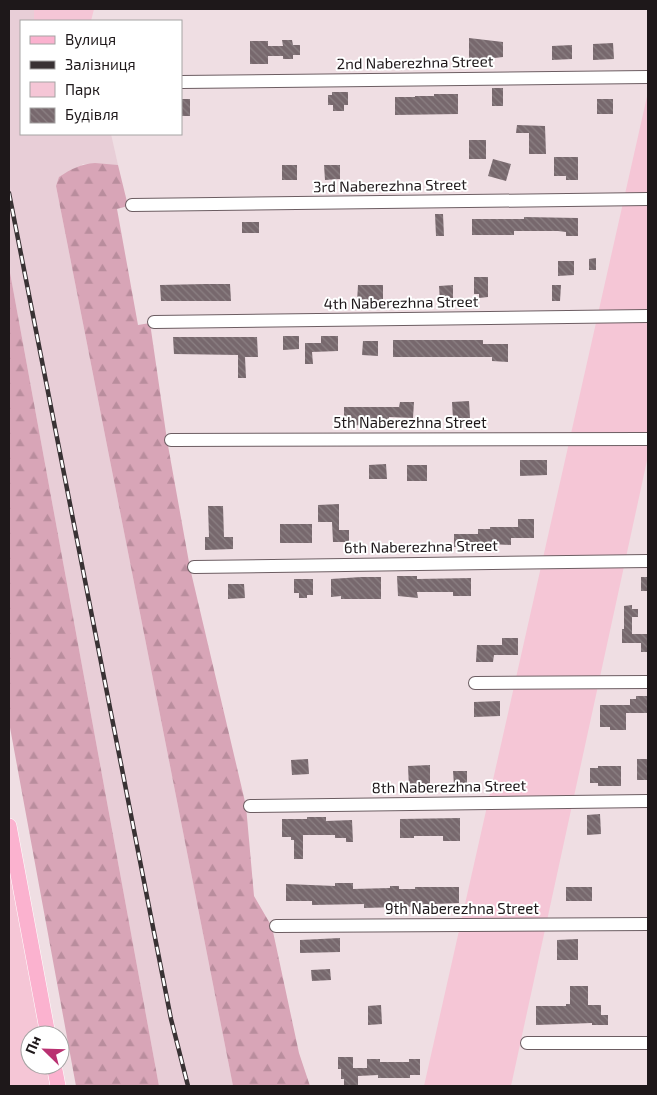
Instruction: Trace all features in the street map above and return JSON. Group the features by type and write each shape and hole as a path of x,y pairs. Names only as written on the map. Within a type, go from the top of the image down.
{"main road":[{"path":"9,826 46,1025"}],"street":[{"name":"2nd Naberezhna Street","path":"182,82 648,76"},
{"name":"3rd Naberezhna Street","path":"132,205 648,199"},
{"name":"4th Naberezhna Street","path":"154,322 648,316"},
{"name":"5th Naberezhna Street","path":"171,440 648,439"},
{"name":"6th Naberezhna Street","path":"194,567 648,561"},
{"path":"475,684 648,682"},
{"name":"8th Naberezhna Street","path":"250,806 648,801"},
{"name":"9th Naberezhna Street","path":"276,926 648,924"},
{"path":"527,1043 648,1043"}],"shaded area":[{"path":"9,9 34,9 34,20 20,20 20,135 111,135 118,165 83,164 56,186 233,1086 159,1086 9,267"}],"green space":[{"path":"34,9 94,9 91,20 34,20"},
{"path":"648,92 648,456 511,1086 424,1086"},
{"path":"95,163 118,165 128,206 117,209 138,325 150,323 167,440 190,568 246,806 254,896 272,927 299,1053 310,1086 233,1086 56,186 59,177 81,166"},
{"path":"9,267 159,1086 76,1086 70,1053 70,1025 65,1025 9,722"},
{"path":"9,852 38,1025 20,1025 20,1075 48,1075 50,1086 9,1085"}],"building":[{"path":"469,38 503,42 503,57 469,61"},
{"path":"282,40 292,40 293,45 300,45 300,55 293,55 293,59 283,59 283,56 268,56 268,64 250,64 250,41 268,41 268,46 283,46"},
{"path":"613,43 614,59 593,60 593,44"},
{"path":"572,45 572,59 552,60 552,46"},
{"path":"492,88 503,88 503,106 492,106"},
{"path":"332,92 348,92 348,105 344,105 344,111 333,111 333,105 328,105 328,95 332,95"},
{"path":"434,94 458,94 458,114 395,115 395,97 434,96"},
{"path":"182,99 190,99 190,116 182,116"},
{"path":"597,99 613,99 613,114 597,114"},
{"path":"517,125 545,126 546,154 529,154 529,133 516,133"},
{"path":"469,140 486,140 486,159 469,159"},
{"path":"554,157 578,157 578,180 566,180 566,176 554,176"},
{"path":"493,159 511,164 506,181 488,176"},
{"path":"282,165 297,165 297,180 282,180"},
{"path":"324,165 340,165 340,179 325,180"},
{"path":"435,214 443,214 444,236 436,236"},
{"path":"524,217 578,218 578,236 566,236 566,232 558,231 514,231 514,235 472,235 472,219 524,219"},
{"path":"242,222 259,222 259,233 242,233"},
{"path":"596,258 596,270 589,270 589,259"},
{"path":"558,261 574,261 574,275 558,276"},
{"path":"474,277 488,277 488,297 479,298 479,294 474,294"},
{"path":"230,284 231,301 161,301 160,285"},
{"path":"358,285 383,285 383,302 357,302"},
{"path":"453,285 453,301 440,302 439,286"},
{"path":"552,285 561,285 560,301 552,301"},
{"path":"283,336 299,336 299,349 283,350"},
{"path":"321,336 338,336 338,351 312,352 313,364 305,364 305,343 321,343"},
{"path":"173,337 257,337 258,357 245,357 246,378 238,378 238,355 174,354"},
{"path":"393,340 483,340 483,344 508,344 508,362 492,361 492,357 393,357"},
{"path":"363,341 378,341 378,356 362,355"},
{"path":"469,401 470,418 453,419 452,402"},
{"path":"400,402 414,402 413,418 389,417 389,426 344,425 344,407 399,407"},
{"path":"520,460 547,460 547,475 520,476"},
{"path":"386,464 387,479 369,479 369,465"},
{"path":"407,465 427,465 427,481 407,481"},
{"path":"339,504 339,530 349,530 349,542 333,542 332,522 318,522 318,505"},
{"path":"208,506 223,506 224,537 233,537 233,549 205,550 205,537 209,537"},
{"path":"518,519 534,519 534,538 511,538 511,545 468,543 468,547 454,547 454,534 478,534 478,529 490,529 490,527 518,527"},
{"path":"280,524 312,524 312,543 280,543"},
{"path":"397,576 417,576 417,579 471,578 471,596 453,596 453,592 417,592 418,598 398,596"},
{"path":"381,577 381,599 341,599 341,596 331,597 331,579"},
{"path":"641,577 648,577 648,591 641,591"},
{"path":"294,579 313,579 313,595 307,595 307,598 299,598 299,593 294,593"},
{"path":"228,584 244,584 245,598 228,599"},
{"path":"632,605 632,609 638,609 638,617 632,617 632,634 648,634 648,652 641,652 641,643 622,643 624,606"},
{"path":"502,638 518,638 518,655 494,655 493,662 476,662 477,645 502,645"},
{"path":"636,696 648,696 648,713 626,713 626,730 610,730 610,727 600,727 600,705 630,705 630,699 636,699"},
{"path":"500,701 500,716 474,717 474,702"},
{"path":"308,759 309,774 292,775 291,760"},
{"path":"637,759 648,759 648,780 637,780"},
{"path":"430,765 430,788 409,788 408,766"},
{"path":"598,766 621,766 621,786 598,786 598,783 590,783 590,768 598,768"},
{"path":"453,771 467,771 467,785 454,785"},
{"path":"600,814 601,834 587,835 587,815"},
{"path":"307,817 326,817 326,821 352,820 353,842 346,842 346,838 335,838 335,835 303,835 303,859 294,859 294,840 291,840 291,837 282,837 282,819 307,819"},
{"path":"460,818 460,841 443,841 443,836 400,838 400,819"},
{"path":"335,883 353,883 353,889 390,888 390,886 399,886 399,889 459,887 459,903 434,904 434,906 364,908 364,904 312,905 312,901 286,901 286,884 335,886"},
{"path":"566,887 592,887 592,901 566,901"},
{"path":"340,938 340,952 300,953 300,940"},
{"path":"578,939 578,960 557,960 557,940"},
{"path":"330,969 331,980 312,981 311,970"},
{"path":"570,986 588,986 588,1005 601,1005 601,1015 608,1015 608,1025 592,1025 592,1023 536,1025 536,1006 566,1006 566,1004 570,1004"},
{"path":"381,1005 382,1024 368,1025 368,1006"},
{"path":"338,1057 353,1057 353,1068 367,1068 367,1059 380,1059 380,1062 409,1062 409,1059 420,1059 420,1075 410,1075 410,1078 378,1078 378,1075 358,1076 358,1086 344,1086 344,1079 341,1079 341,1069 338,1069"}],"railway":[{"path":"9,193 171,1019 188,1086"}]}
